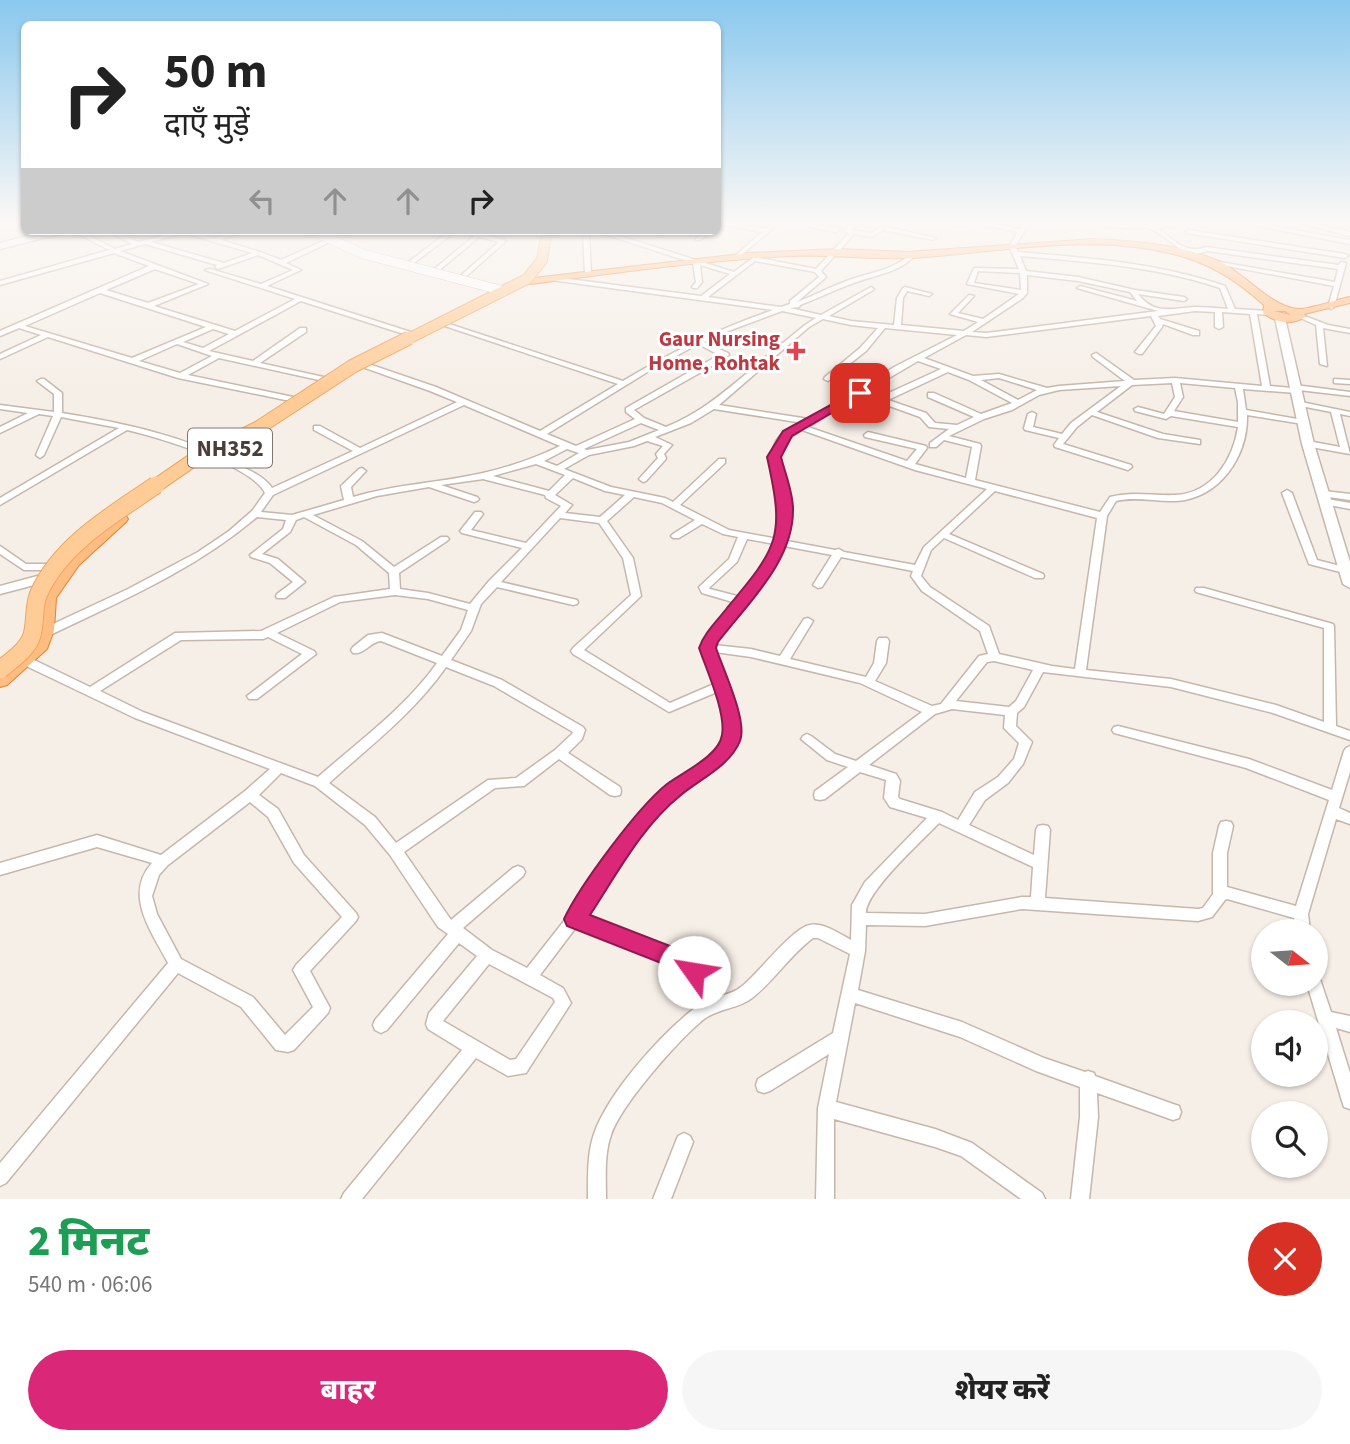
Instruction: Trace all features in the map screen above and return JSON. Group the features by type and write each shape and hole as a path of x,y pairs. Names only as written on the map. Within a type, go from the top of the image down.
{"highway":[{"path":"512,288 526,278"},
{"name":"NH352","path":"27,642 31,600 55,572 161,485 325,380 512,288 560,278"},
{"name":"NH352","path":"1237,278 1274,313 1299,314 1350,300"},
{"name":"NH352","path":"212,453 361,363 414,334 441,323"},
{"name":"NH352","path":"0,680 38,649 44,634 47,598 55,572"},
{"path":"0,670 24,650 27,642"}],"main road":[{"path":"0,670 23,650 32,637 38,595 55,566 121,509 187,464 250,432 353,366 528,278"}],"street":[{"path":"0,283 19,278"},
{"path":"0,334 127,278"},
{"path":"147,306 205,284 191,278"},
{"path":"233,278 414,334"},
{"path":"261,287 281,278"},
{"path":"456,278 512,288"},
{"path":"468,278 512,288"},
{"path":"695,287 698,278"},
{"path":"703,298 730,278"},
{"path":"797,306 792,302 822,278"},
{"path":"541,434 699,342 788,310 862,278"},
{"path":"972,278 970,284 1024,293"},
{"path":"529,977 575,919 644,818 672,790 719,756 732,739 732,721 708,648 710,641 781,545 786,508 774,457 782,439 1014,303 1026,289 1024,278"},
{"path":"1061,287 1066,278"},
{"path":"1070,278 1184,299"},
{"path":"1193,278 1220,285 1232,310"},
{"path":"1300,278 1335,284"},
{"path":"1331,307 1337,278"},
{"path":"553,279 788,310 882,327 1001,335 1218,309 1274,313 1297,393 1308,444 1350,584"},
{"path":"1080,288 1171,313"},
{"path":"361,363 577,449 648,438 713,406 820,317 871,289"},
{"path":"897,327 900,298 905,289 929,294"},
{"path":"99,290 233,333"},
{"path":"1135,292 1143,305"},
{"path":"971,296 953,314 983,321"},
{"path":"203,351 300,299"},
{"path":"1218,309 1219,327"},
{"path":"1252,312 1266,388"},
{"path":"1299,314 1319,324 1350,331"},
{"path":"1157,318 1196,333"},
{"path":"1139,352 1159,328 1157,318"},
{"path":"441,323 625,384"},
{"path":"1319,324 1324,364"},
{"path":"18,326 181,376 295,400"},
{"path":"132,361 212,327"},
{"path":"828,379 844,363 862,354 882,327"},
{"path":"255,363 303,330"},
{"path":"0,357 47,335"},
{"path":"177,342 203,351 325,380"},
{"path":"667,430 641,420 629,411 632,406 725,353 699,342"},
{"path":"181,376 219,355"},
{"path":"1096,355 1131,382"},
{"path":"918,358 972,379 1017,403"},
{"path":"718,359 756,369"},
{"path":"881,400 947,369"},
{"path":"972,379 999,376 1044,390"},
{"path":"933,445 957,428 1044,390 1175,380 1297,393 1350,394"},
{"path":"1138,409 1164,417 1179,397 1175,380"},
{"path":"40,455 60,414 58,393 41,381"},
{"path":"1337,381 1350,382"},
{"path":"1128,467 1059,447 1058,443 1090,412 1131,382"},
{"path":"1080,673 1102,516 1113,499 1122,496 1184,498 1203,490 1231,463 1238,449 1245,412 1238,385"},
{"path":"860,393 923,415 932,425 957,428"},
{"path":"1297,393 1335,411 1350,414"},
{"path":"931,395 981,417"},
{"path":"27,642 184,563 230,535 256,514 270,493 464,402"},
{"path":"713,406 806,425 909,465 1102,516"},
{"path":"0,407 60,414 124,428 212,453 262,481 270,493"},
{"path":"1308,444 1347,451 1335,411"},
{"path":"0,430 37,412"},
{"path":"1090,412 1161,436 1197,442"},
{"path":"1169,412 1243,425"},
{"path":"1245,412 1303,422"},
{"path":"1032,414 1027,428 1063,437"},
{"path":"256,514 292,518 349,500 483,476 577,449 641,420"},
{"path":"0,502 124,428"},
{"path":"317,428 360,451"},
{"path":"868,435 923,448 909,465"},
{"path":"942,437 977,446 970,481"},
{"path":"643,479 662,458 660,454 668,444 648,438"},
{"path":"557,469 577,449"},
{"path":"537,461 630,496 659,499 700,521 743,537 839,552 918,569"},
{"path":"674,506 722,461"},
{"path":"349,500 346,486 362,471"},
{"path":"550,494 571,475"},
{"path":"320,783 402,711 445,663 466,631 472,608 567,503 551,498 550,494 483,476"},
{"path":"428,484 474,499"},
{"path":"994,487 927,549 918,569 919,582 926,589 985,629 994,657"},
{"path":"1287,493 1313,562 1346,568"},
{"path":"556,515 603,520 630,496"},
{"path":"1326,498 1350,497"},
{"path":"1326,498 1350,506"},
{"path":"305,514 359,543 394,572 395,592"},
{"path":"478,514 465,531 527,546"},
{"path":"281,596 300,582 278,564 255,555 287,530 292,518"},
{"path":"603,520 628,558 633,571 632,587 637,594 577,651 669,708 719,686"},
{"path":"676,536 700,521"},
{"path":"943,534 1040,576"},
{"path":"742,601 706,591 704,587 733,560 743,537"},
{"path":"394,572 444,539"},
{"path":"0,549 24,567 55,572"},
{"path":"818,585 839,552"},
{"path":"0,590 55,572"},
{"path":"493,583 573,602"},
{"path":"1199,590 1329,626 1330,729"},
{"path":"90,692 178,636 269,633 338,600 395,592 428,596 472,608"},
{"path":"783,661 808,621"},
{"path":"253,696 310,654 269,633"},
{"path":"357,650 379,636 518,692 577,728 578,736 519,783 494,783 395,851"},
{"path":"869,682 880,663 883,641"},
{"path":"708,648 783,661 869,682 930,710"},
{"path":"946,705 983,659 994,657 1040,667 1150,680 1207,691 1350,736"},
{"path":"26,661 139,715 320,783 370,821 395,851 436,913 454,932 488,955 558,993 563,1003 520,1067 508,1068 473,1049 433,1021 488,955"},
{"path":"820,795 930,710 946,705 1011,711 1020,704 1040,667"},
{"path":"961,826 980,796 1012,771 1026,746 1024,740 1010,728 1011,711"},
{"path":"1118,730 1249,764 1334,804 1350,819"},
{"path":"807,739 831,757 891,777 894,781 891,798 895,803 937,816 1041,863"},
{"path":"1302,919 1350,751"},
{"path":"559,753 615,791"},
{"path":"250,795 273,813 299,859 351,917 301,970 322,1008 285,1045 247,1002 176,964 150,915 145,896 153,872 163,861 250,795 280,767"},
{"path":"825,1199 826,1108 858,951 859,905 870,886 937,816"},
{"path":"859,919 925,920 1038,902 1198,915 1211,910 1220,895 1220,853 1226,826"},
{"path":"1038,902 1043,830"},
{"path":"0,869 97,841 163,861"},
{"path":"381,1025 454,932 518,872"},
{"path":"1220,895 1234,894 1301,914"},
{"path":"575,919 692,965 694,972 688,996 710,1006"},
{"path":"597,1199 596,1165 600,1144 614,1108 685,1028 710,1006 736,1000 749,991 811,931 820,932 858,951"},
{"path":"0,1177 176,964"},
{"path":"848,994 961,1030 1042,1065 1088,1079 1173,1112"},
{"path":"1328,1018 1350,1024"},
{"path":"1328,1025 1350,1101"},
{"path":"764,1085 840,1038"},
{"path":"350,1199 473,1049"},
{"path":"1080,1199 1088,1117 1088,1079"},
{"path":"826,1108 966,1149 1036,1199"},
{"path":"662,1199 684,1142"}],"place":[{"name":"Gaur Nursing Home, Rohtak","path":"796,351"}],"route":[{"path":"694,972 692,965 575,919 644,818 672,790 719,756 732,739 732,721 708,648 710,641 754,587 781,545 786,523 785,494 774,457 787,434 860,393"}]}
